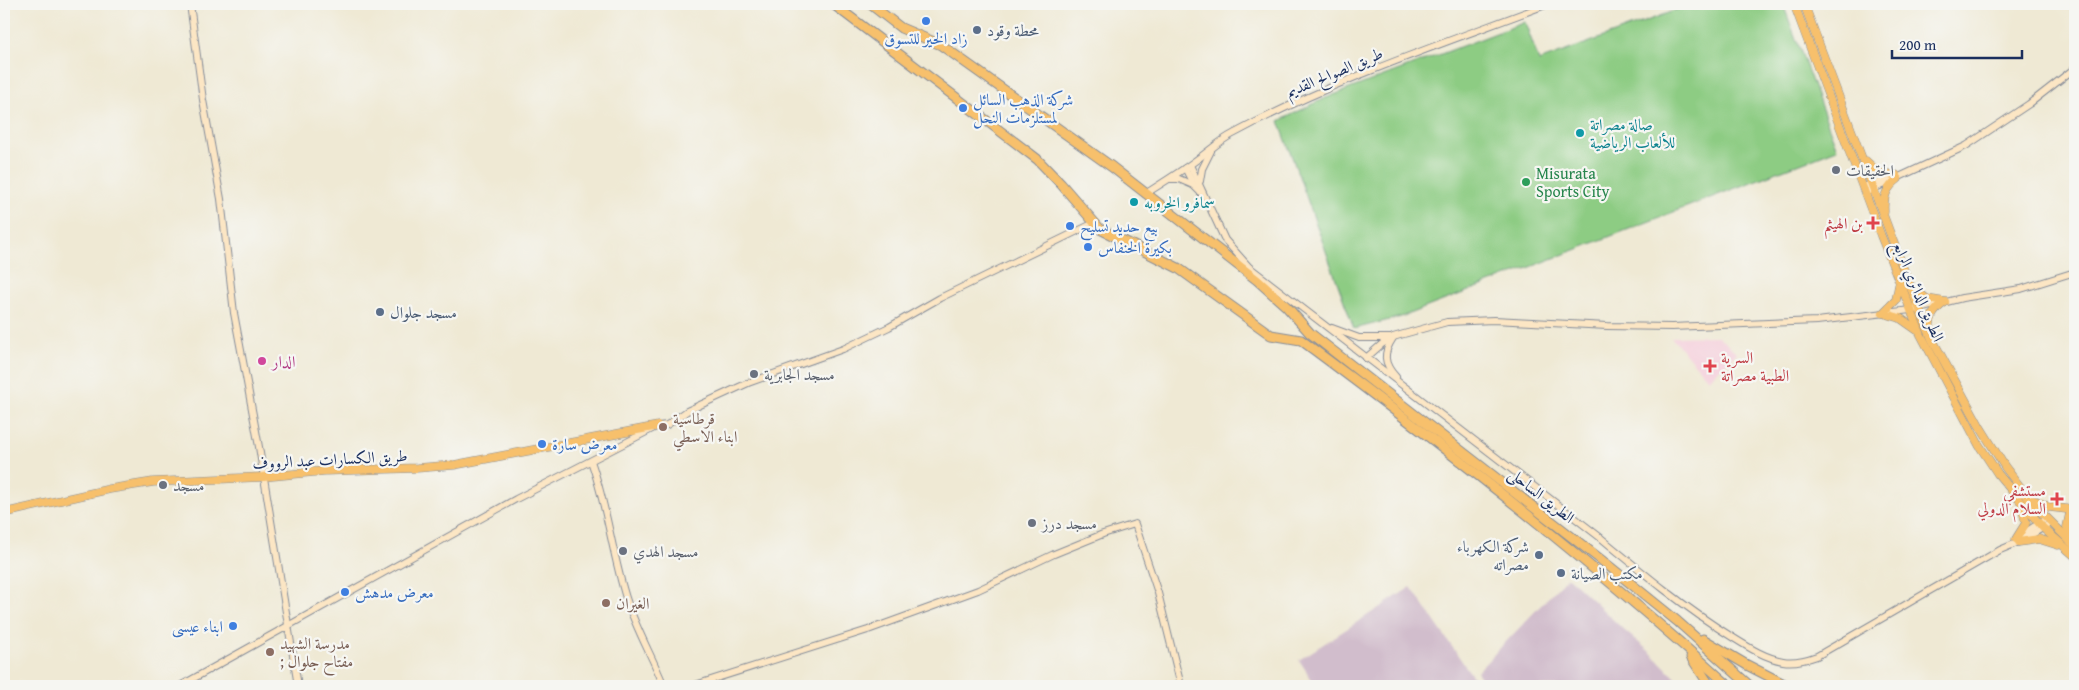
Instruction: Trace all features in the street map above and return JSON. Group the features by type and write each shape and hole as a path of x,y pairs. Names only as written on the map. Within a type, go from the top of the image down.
{"highway":[{"path":"834,4 1037,159 1062,184 1094,223"},
{"name":"الطريق الساحلى","path":"870,4 901,28 932,40 956,55 1112,167 1257,280 1287,307 1310,333 1676,621 1750,686"},
{"name":"الطريق الساحلى","path":"1094,223 1104,232 1178,268 1271,335 1301,340 1578,555 1729,686"},
{"path":"1402,417 1408,410"},
{"path":"1676,621 1747,665 1788,686"},
{"path":"1684,646 1710,686"}],"main road":[{"name":"الطريق الدائري الرابع","path":"1794,4 1868,188 1899,281 1921,335 1979,445 1998,474 2041,526 2075,550"},
{"name":"الطريق الدائري الرابع","path":"1804,4 1861,155 1868,188 1887,226 1932,339 1986,437 2023,492 2075,550"},
{"path":"1861,155 1874,170 1897,177 1884,196 1884,213 1887,226"},
{"path":"1899,281 1896,300 1883,313 1906,321 1921,335"},
{"path":"1908,282 1921,296 1945,302"},
{"path":"1932,339 1931,316 1945,302"},
{"name":"طريق الكسارات عبد الرووف","path":"4,513 110,489 152,482 454,465 658,426"},
{"path":"2023,492 2042,505 2068,511 2068,532 2075,550"},
{"path":"2015,542 2024,528 2026,519 2019,501"},
{"path":"2015,542 2032,539 2046,540 2075,550"}],"street":[{"path":"190,4 203,100 222,211 234,313 254,418 298,686"},
{"name":"طريق الصوالح القديم","path":"1145,194 1231,135 1331,87 1548,4"},
{"path":"1868,188 1960,148 1990,130 2075,68"},
{"path":"1197,184 1202,168 1214,147"},
{"path":"1187,166 1225,240 1239,258 1259,276 1702,618 1751,649 1782,661 1801,661 1817,656 2049,521"},
{"path":"1168,180 1179,179 1197,184"},
{"path":"180,686 516,499 658,426 667,425 687,411 748,383 842,349 940,298 1094,223"},
{"path":"1366,358 1382,344 1393,338 1435,325 1464,320 1607,326 1691,326 1817,321 1920,309 1945,302 2008,291 2075,272"},
{"path":"1319,322 1359,338 1393,338"},
{"path":"1393,338 1386,351 1385,359 1390,370 1412,394"},
{"path":"591,461 607,517 626,598 664,686"},
{"path":"692,686 868,630 972,592 1054,554 1103,534 1135,524 1158,593 1182,686"}],"shaded area":[{"name":"السرية الطبية مصراتة","path":"1718,336 1737,353 1708,379 1671,337"},
{"path":"1568,577 1684,686 1487,686 1477,672"},
{"path":"1411,587 1479,686 1316,686 1299,660"}],"green space":[{"name":"Misurata Sports City","path":"1692,4 1783,4 1837,149 1401,317 1354,329 1279,121 1323,99 1525,22 1539,61"}],"place":[{"name":"زاد الخير للتسوق","path":"926,21"},
{"name":"محطة وقود","path":"977,30"},
{"name":"شركة الذهب السائل لمستلزمات النحل","path":"963,108"},
{"name":"صالة مصراتة للألعاب الرياضية","path":"1580,133"},
{"name":"الحقيقات","path":"1836,170"},
{"name":"Misurata Sports City","path":"1526,182"},
{"name":"سمافرو الخروبه","path":"1134,202"},
{"name":"بن الهيثم","path":"1873,223"},
{"name":"بيع حديد تسليح","path":"1070,226"},
{"name":"بكيرة الخنفاس","path":"1088,247"},
{"name":"مسجد جلوال","path":"380,312"},
{"name":"الدار","path":"262,361"},
{"name":"السرية الطبية مصراتة","path":"1710,366"},
{"name":"مسجد الجابرية","path":"754,374"},
{"name":"قرطاسية ابناء الاسطي","path":"663,427"},
{"name":"معرض سارة","path":"542,444"},
{"name":"مسجد","path":"163,485"},
{"name":"مستشفي السلام الدولي","path":"2057,499"},
{"name":"مسجد درز","path":"1032,523"},
{"name":"مسجد الهدي","path":"623,551"},
{"name":"شركة الكهرباء مصراته","path":"1539,555"},
{"name":"مكتب الصيانة","path":"1561,573"},
{"name":"معرض مدهش","path":"345,592"},
{"name":"الغيران","path":"606,603"},
{"name":"ابناء عيسى","path":"233,626"},
{"name":"مدرسة الشهيد ; مفتاح جلوال","path":"270,652"}]}
